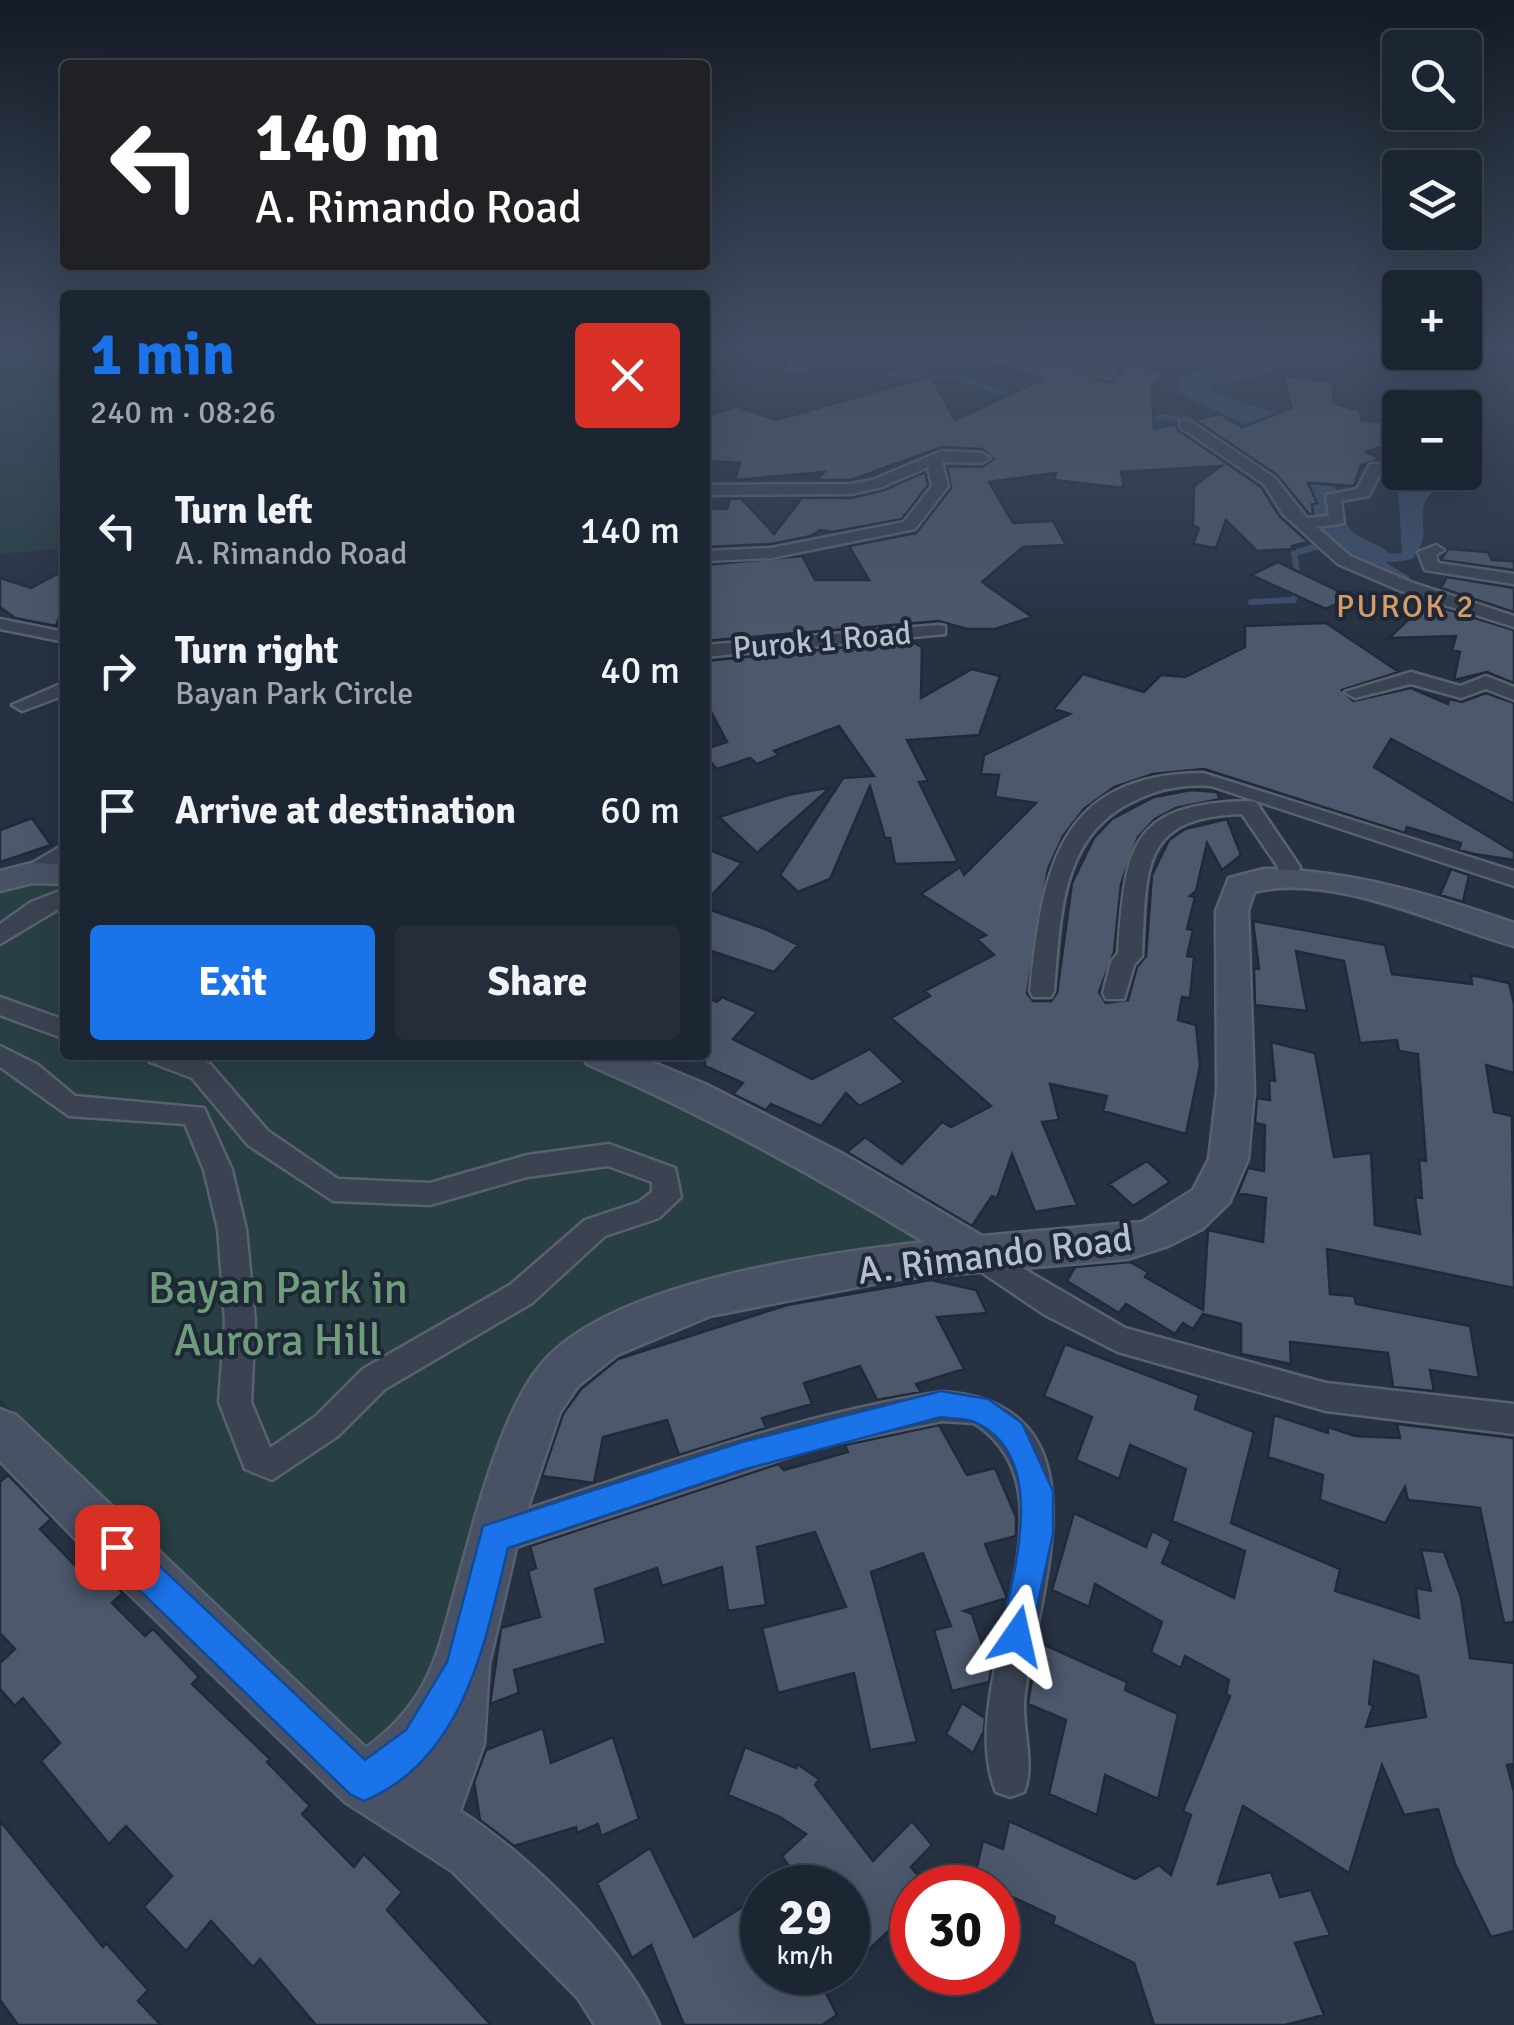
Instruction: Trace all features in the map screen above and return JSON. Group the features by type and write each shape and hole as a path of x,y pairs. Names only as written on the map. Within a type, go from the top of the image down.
{"main road":[{"path":"0,881 32,873 60,874"},
{"name":"A. Rimando Road","path":"425,1823 450,1772 460,1734 462,1669 494,1537 537,1409 558,1376 588,1350 625,1329 709,1300 802,1277 978,1254 1140,1239 1166,1229 1206,1201 1220,1184 1234,1132 1234,897 1240,885 1258,876 1288,878 1416,904 1514,935"},
{"path":"612,1060 692,1094 830,1165 978,1254"},
{"path":"0,1430 140,1571 364,1783 472,1852 600,1977 628,2025"},
{"name":"A. Rimando Road","path":"364,1783 418,1742 462,1669"}],"street":[{"path":"1218,444 1270,481 1289,511 1311,523 1336,554 1362,568 1514,622"},
{"path":"710,556 770,554 909,526 940,486 933,452"},
{"path":"710,490 863,488 933,452 982,458"},
{"path":"1311,523 1335,522 1338,517 1332,498 1362,494 1375,467"},
{"path":"1436,550 1426,552 1431,566 1439,570 1514,580"},
{"path":"0,624 60,636"},
{"name":"Purok 1 Road","path":"710,651 940,630"},
{"path":"1356,692 1411,678 1460,692 1486,682 1514,694"},
{"path":"22,705 60,690"},
{"path":"1042,990 1062,856 1082,826 1109,801 1163,783 1191,778 1213,780 1514,878"},
{"path":"1115,992 1122,962 1130,956 1138,864 1148,836 1187,812 1248,807 1289,867 1288,878"},
{"path":"32,873 60,854"},
{"path":"0,936 39,907 60,898"},
{"path":"0,1006 60,1028"},
{"path":"0,1055 29,1072 68,1106 195,1115 218,1170 232,1229 240,1321 236,1402 257,1458 272,1464 328,1426 374,1380 521,1294 596,1228 650,1210 667,1197 665,1176 609,1155 528,1166 430,1194 333,1190 258,1138 202,1071 172,1060"},
{"path":"978,1254 1056,1306 1118,1339 1326,1397 1514,1419"},
{"path":"494,1537 742,1456 882,1417 941,1404 978,1409 1012,1433 1037,1491 1037,1534 1005,1700 1010,1778"}],"green space":[{"path":"0,444 60,444 60,548 0,554"},
{"name":"Bayan Park in Aurora Hill","path":"30,881 60,884 60,1060 575,1060 705,1115 931,1243 855,1253 575,1338 440,1664 400,1728 378,1749 349,1756 0,1398 0,890"}],"water":[{"path":"1398,490 1434,490 1424,505 1423,536 1412,559 1386,562 1360,558 1338,546 1321,526 1336,525 1348,541 1364,550 1402,553"}],"building":[{"path":"710,444 1199,444 1261,487 1280,517 1308,542 1292,546 1294,549 1257,551 1226,520 1216,548 1193,544 1199,528 1193,525 1194,486 1221,466 1121,472 1124,488 1054,480 1056,473 989,482 1013,523 1053,521 1066,545 1023,547 982,582 1032,617 995,629 967,629 939,621 710,641 710,565 802,556 815,580 869,580 849,546 916,533 951,488 947,466 982,467 994,459 982,449 942,447 851,480 817,480 824,472 735,480 740,463 710,461"},
{"path":"1232,444 1382,444 1366,452 1381,459 1361,465 1354,486 1308,483 1317,503 1312,504 1313,514 1277,475"},
{"path":"925,472 928,485 902,519 832,532 820,530 811,536 771,544 710,547 710,508 727,509 730,499 741,498 774,534 802,498 852,498 884,490"},
{"path":"1448,549 1488,552 1492,560 1514,561 1514,570 1441,560"},
{"path":"1278,562 1351,597 1326,609 1251,575"},
{"path":"60,573 60,615 56,626 15,618 0,607 0,578 31,588"},
{"path":"1447,577 1514,588 1514,612 1441,588"},
{"path":"1426,603 1514,630 1514,683 1487,672 1454,680 1460,652 1452,650 1456,636 1389,638"},
{"path":"1326,623 1399,672 1342,690 1353,701 1411,688 1448,704 1449,699 1462,702 1486,693 1514,703 1514,804 1391,739 1374,767 1514,852 1514,860 1459,850 1461,843 1407,827 1405,833 1204,769 1153,774 1114,787 1084,809 1063,836 1048,869 1027,993 1033,1001 1051,1001 1057,993 1072,883 1094,838 1112,819 1154,797 1191,790 1217,792 1220,799 1176,808 1155,819 1138,837 1121,884 1114,952 1099,992 1106,1003 1128,1000 1137,967 1146,956 1152,875 1169,840 1185,829 1227,819 1241,855 1222,870 1207,843 1196,891 1190,896 1195,897 1187,929 1193,930 1187,956 1194,957 1190,998 1182,997 1178,1020 1196,1025 1200,1066 1186,1134 1103,1111 1107,1096 1050,1084 1059,1120 1042,1122 1077,1205 1035,1212 1012,1154 997,1198 992,1196 972,1226 847,1152 865,1137 902,1164 942,1122 951,1127 991,1106 891,1018 930,996 925,991 994,955 977,939 986,935 921,894 960,867 964,875 1036,803 995,797 999,775 981,774 984,755 1070,714 1054,709 1083,674 1144,692 1161,675 1185,677 1245,647 1245,626"},
{"path":"910,641 922,647 921,698 972,669 1000,676 979,735 907,740 928,781 919,782 958,862 895,864 890,838 885,838 870,786 830,879 798,892 780,875 843,778 874,776 839,726 774,751 779,755 757,764 750,758 717,769 710,761 710,747 727,742 710,710 710,661"},
{"path":"831,787 757,853 719,817 788,795"},
{"path":"32,818 51,845 0,862 0,830"},
{"path":"710,850 742,863 710,897"},
{"path":"1451,869 1469,875 1463,902 1440,895"},
{"path":"710,910 798,945 774,972 710,951"},
{"path":"1253,921 1385,945 1392,974 1472,984 1471,975 1509,983 1514,1004 1514,1073 1486,1065 1494,1112 1512,1116 1514,1288 1327,1249 1330,1294 1354,1296 1356,1304 1470,1326 1479,1378 1430,1370 1434,1391 1393,1387 1388,1353 1290,1342 1291,1364 1241,1354 1241,1324 1203,1314 1193,1329 1183,1323 1175,1334 1126,1304 1119,1313 1067,1281 1075,1267 1130,1262 1148,1272 1145,1277 1203,1310 1208,1230 1263,1242 1266,1198 1238,1193 1248,1168 1264,1171 1265,1125 1255,1123 1257,1098 1270,1100 1269,1080 1275,1081 1271,1042 1315,1053 1334,1157 1371,1153 1375,1225 1420,1234 1415,1197 1422,1198 1419,1160 1426,1161 1418,1054 1399,1051 1397,1040 1360,1043 1344,961 1296,951 1307,1011 1255,1005 1254,969 1259,969"},
{"path":"722,997 757,1012 733,1039 812,1079 870,1049 904,1082 859,1106 846,1093 821,1126 771,1104 766,1110 733,1094 743,1083 705,1066 705,1060 710,1060 710,999 717,1002"},
{"path":"1147,1161 1170,1182 1133,1206 1109,1184"},
{"path":"931,1280 976,1290 987,1313 937,1317 964,1369 916,1384 921,1392 877,1400 860,1366 804,1383 812,1404 762,1418 766,1428 679,1455 667,1420 603,1437 594,1483 542,1476 563,1414 581,1389 618,1359 787,1305"},
{"path":"1065,1344 1199,1395 1195,1409 1254,1432 1231,1523 1340,1569 1335,1591 1419,1618 1416,1588 1431,1591 1421,1550 1444,1552 1461,1597 1470,1658 1514,1663 1514,1764 1507,1765 1514,1792 1514,1931 1491,1937 1455,1864 1438,1809 1404,1815 1382,1765 1349,1873 1243,1806 1218,1884 1271,1872 1280,1897 1311,1890 1330,1935 1295,1943 1324,2015 1285,2025 1154,2025 1134,1963 1053,1924 1055,1917 1020,1901 1020,1865 977,1865 983,1841 1003,1849 1009,1821 1135,1879 1159,1865 1171,1875 1191,1815 1183,1811 1230,1696 1226,1694 1229,1680 1185,1656 1181,1668 1151,1652 1162,1622 1095,1584 1089,1607 1052,1590 1074,1513 1146,1547 1152,1531 1171,1541 1162,1563 1234,1598 1245,1551 1172,1521 1186,1469 1130,1445 1119,1479 1076,1460 1092,1417 1044,1396","holes":["1374,1661 1418,1676 1426,1717 1366,1727 1373,1706 1369,1704"]},
{"path":"1274,1415 1328,1433 1328,1427 1355,1436 1400,1438 1397,1424 1514,1438 1514,1622 1504,1623 1480,1508 1408,1500 1405,1487 1385,1523 1320,1500 1323,1475 1268,1457"},
{"path":"939,1425 967,1475 995,1468 1016,1517 1016,1536 985,1544 1007,1598 964,1611 972,1614 991,1671 989,1682 952,1691 934,1630 951,1626 923,1553 871,1572 917,1742 870,1750 854,1673 778,1693 762,1628 846,1607 815,1532 757,1547 766,1605 728,1611 722,1567 662,1586 657,1568 595,1589 606,1643 514,1670 519,1693 490,1704 501,1628 540,1617 528,1571 536,1568 530,1546 778,1464 784,1470 848,1452 845,1445"},
{"path":"8,1475 51,1519 40,1529 91,1582 102,1572 123,1593 112,1603 145,1636 153,1629 199,1677 192,1684 270,1759 267,1762 310,1806 302,1814 354,1867 364,1854 402,1892 387,1910 491,2025 316,2025 260,1959 253,1967 211,1921 186,1951 144,1907 172,1876 126,1826 109,1844 41,1761 60,1743 23,1698 15,1706 0,1689 0,1663 15,1649 0,1633 0,1482"},
{"path":"1038,1642 1127,1682 1125,1690 1178,1714 1158,1799 1105,1775 1097,1815 1049,1794 1066,1720 1028,1704"},
{"path":"962,1703 985,1718 984,1731 973,1753 946,1734"},
{"path":"543,1728 551,1763 613,1737 639,1819 601,1836 598,1824 577,1833 576,1827 514,1846 480,1820 474,1782 486,1750"},
{"path":"745,1747 796,1768 797,1764 819,1779 815,1785 873,1861 912,1821 932,1845 913,1865 890,1865 890,1930 870,1948 870,1865 788,1865 782,1856 806,1834 780,1817 728,1795"},
{"path":"0,1821 103,1947 106,1943 148,1990 138,2001 161,2025 18,2025 0,2000"},
{"path":"650,1848 694,1937 740,1909 740,1995 827,1995 837,2015 822,2025 684,2025 651,1945 632,1958 597,1883"}],"waterway":[{"path":"1297,444 1312,459 1323,505 1335,532 1344,542 1374,556"},
{"path":"1251,602 1294,600 1298,578 1294,553 1318,546"},
{"path":"1309,549 1320,546"},
{"path":"1367,555 1406,578"}],"district":[{"name":"PUROK 2","path":"1406,606"}],"route":[{"path":"117,1547 364,1783 418,1742 462,1669 494,1537 742,1456 941,1404 978,1409 1012,1433 1037,1491 1037,1534 1017,1636"}]}
